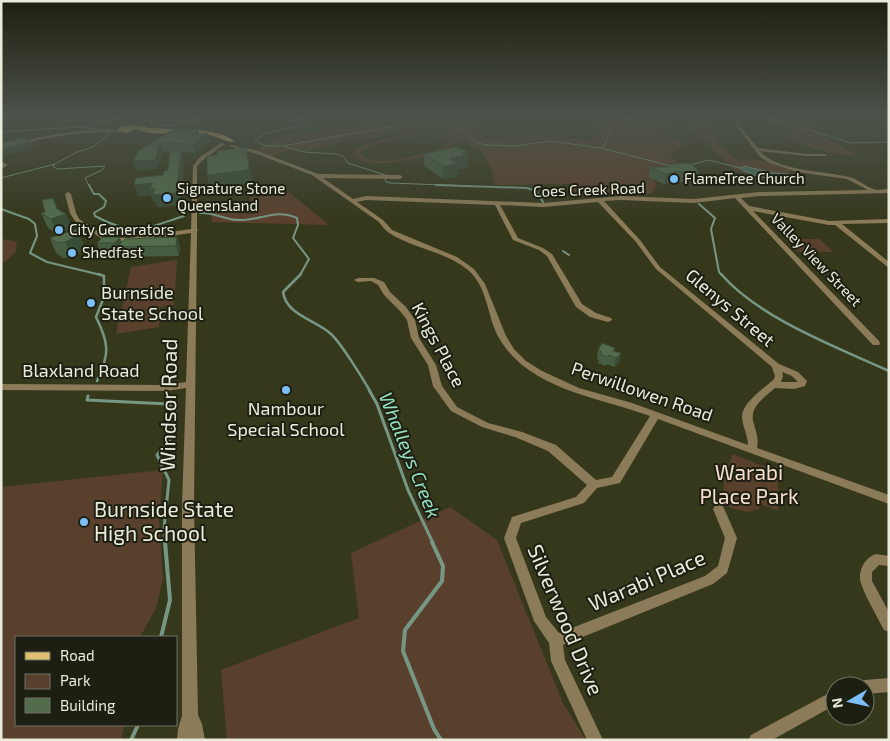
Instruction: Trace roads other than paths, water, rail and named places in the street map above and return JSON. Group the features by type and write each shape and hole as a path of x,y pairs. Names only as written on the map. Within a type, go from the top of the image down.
{"street":[{"name":"Windsor Road","path":"185,740 190,716 188,505 196,166 210,152"},
{"name":"Perwillowen Road","path":"255,152 316,176 395,234 456,260 472,270 485,291 508,346 514,355 555,380 588,395 656,415 889,500"},
{"path":"759,152 763,158 779,166 848,178 875,191"},
{"path":"779,152 824,155"},
{"path":"316,176 400,177"},
{"name":"Coes Creek Road","path":"351,201 366,198 548,205 629,198 694,201 736,196 889,190"},
{"path":"68,194 77,220 106,239 129,240 195,230"},
{"name":"Valley View Street","path":"736,196 876,343"},
{"name":"Glenys Street","path":"600,200 638,241 658,268 776,366 779,376 774,385"},
{"path":"498,204 515,239 541,249 550,256 579,304 594,315 608,320"},
{"path":"748,208 829,223 889,221"},
{"path":"837,223 889,266"},
{"name":"Kings Place","path":"358,280 372,279 381,284 403,309 411,320 415,338 432,365 438,386 454,409 485,425 518,434 552,448 594,485"},
{"path":"752,449 754,436 747,414 754,404 774,385 794,386 802,384 803,381 795,374 776,366"},
{"name":"Blaxland Road","path":"1,388 166,388 191,384"},
{"name":"Silverwood Drive","path":"595,740 558,661 556,641 541,622 510,538 516,520 580,500 594,485 616,480 656,415"},
{"name":"Warabi Place","path":"556,641 709,580 723,569 731,538 719,509"},
{"path":"889,560 876,559 866,570 866,581 889,626"},
{"path":"875,686 889,685"},
{"path":"756,740 825,702"},
{"name":"Windsor Road","path":"190,716 194,724 197,740"}],"waterway":[{"path":"55,164 78,152"},
{"path":"303,152 336,154 344,157 348,163 385,175"},
{"path":"615,152 671,166"},
{"path":"689,165 709,160 740,168"},
{"path":"1,178 55,164"},
{"name":"Whalleys Creek","path":"55,164 53,166 57,169 105,166 102,170 85,178 89,186"},
{"path":"385,179 386,182 390,183 470,186"},
{"name":"Whalleys Creek","path":"89,185 94,194 99,194 106,201 104,207 94,213 95,216 120,227 139,229 184,216"},
{"path":"436,185 527,188 536,191 543,202"},
{"path":"699,204 715,218 711,229 719,272 737,290 777,318 799,330 889,371"},
{"path":"1,209 29,219 35,224 37,236 30,253 47,262 101,275"},
{"name":"Whalleys Creek","path":"200,213 239,220 282,214 297,218 298,225 293,238 309,259 300,275"},
{"path":"563,251 569,255"},
{"path":"97,381 106,356 103,334 96,317 104,297 104,276 101,275"},
{"name":"Whalleys Creek","path":"300,275 283,292 285,300 296,312 331,334 352,361 370,391"},
{"name":"Whalleys Creek","path":"369,390 377,404 408,490 433,543"},
{"path":"88,396 87,400 168,404 175,410 171,438 157,455 169,480 164,529 165,543"},
{"path":"161,636 170,600 165,542"},
{"name":"Whalleys Creek","path":"432,542 443,566 442,581 405,630 403,651 434,729 441,740"},
{"path":"131,740 138,726"}],"place":[{"name":"FlameTree Church","path":"674,179"},
{"name":"Signature Stone Queensland","path":"167,198"},
{"name":"City Generators","path":"59,230"},
{"name":"Shedfast","path":"72,253"},
{"name":"Burnside State School","path":"91,303"},
{"name":"Nambour Special School","path":"286,390"},
{"name":"Burnside State High School","path":"84,522"}],"park label":[{"name":"Warabi Place Park","path":"749,485"}]}
